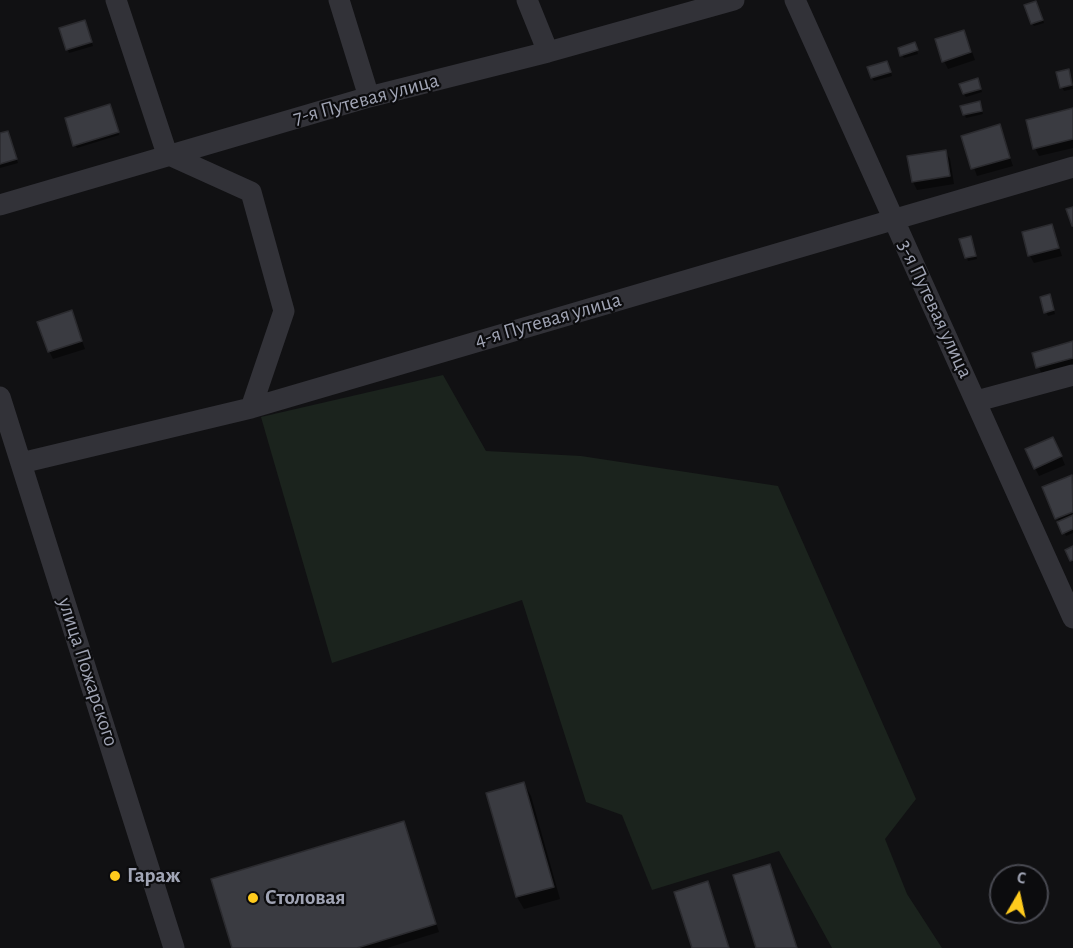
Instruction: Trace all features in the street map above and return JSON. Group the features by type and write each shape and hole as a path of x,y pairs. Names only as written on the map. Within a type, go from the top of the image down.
{"street":[{"path":"116,0 167,154 251,192 284,311 251,408"},
{"path":"339,0 369,97"},
{"path":"527,0 548,52"},
{"name":"7-я Путевая улица","path":"0,205 167,154 369,97 548,52 734,0"},
{"name":"3-я Путевая улица","path":"795,0 1073,618"},
{"name":"4-я Путевая улица","path":"12,454 251,408 892,218 1073,167"},
{"path":"977,401 1073,375"},
{"name":"улица Пожарского","path":"0,397 12,454 174,948"}],"shaded area":[{"path":"443,375 486,451 581,456 778,486 916,799 885,839 907,894 942,948 832,948 779,851 652,890 622,815 586,802 522,600 332,663 261,417"}],"building":[{"path":"1036,1 1043,20 1031,24 1024,5"},
{"path":"85,20 92,42 66,50 59,28"},
{"path":"964,30 971,52 942,62 935,39"},
{"path":"915,42 918,50 900,56 898,48"},
{"path":"887,61 891,72 871,78 867,67"},
{"path":"1069,69 1072,85 1060,88 1056,72"},
{"path":"978,78 981,89 963,94 959,84"},
{"path":"980,101 982,111 963,115 960,106"},
{"path":"110,104 119,132 73,146 65,118"},
{"path":"1073,108 1073,139 1033,149 1026,120"},
{"path":"1000,124 1010,158 971,169 961,136"},
{"path":"8,131 17,159 0,164 0,133"},
{"path":"946,150 950,176 912,182 907,156"},
{"path":"1073,207 1073,226 1072,226 1066,209"},
{"path":"1052,224 1059,248 1028,256 1022,232"},
{"path":"971,236 976,256 965,258 959,239"},
{"path":"1050,294 1054,310 1044,313 1040,297"},
{"path":"72,310 82,341 48,352 37,322"},
{"path":"1073,341 1073,358 1036,368 1032,353"},
{"path":"1053,437 1062,456 1034,469 1025,449"},
{"path":"1072,475 1073,512 1055,519 1042,487"},
{"path":"1073,515 1073,529 1062,534 1057,522"},
{"path":"1073,546 1073,560 1070,561 1065,550"},
{"path":"524,782 554,887 516,897 486,793"},
{"path":"404,821 436,924 357,948 232,948 211,879"},
{"path":"770,864 797,948 756,948 733,875"},
{"path":"708,881 729,948 692,948 674,892"}],"place":[{"name":"Гараж","path":"115,876"},
{"name":"Столовая","path":"253,898"}]}
